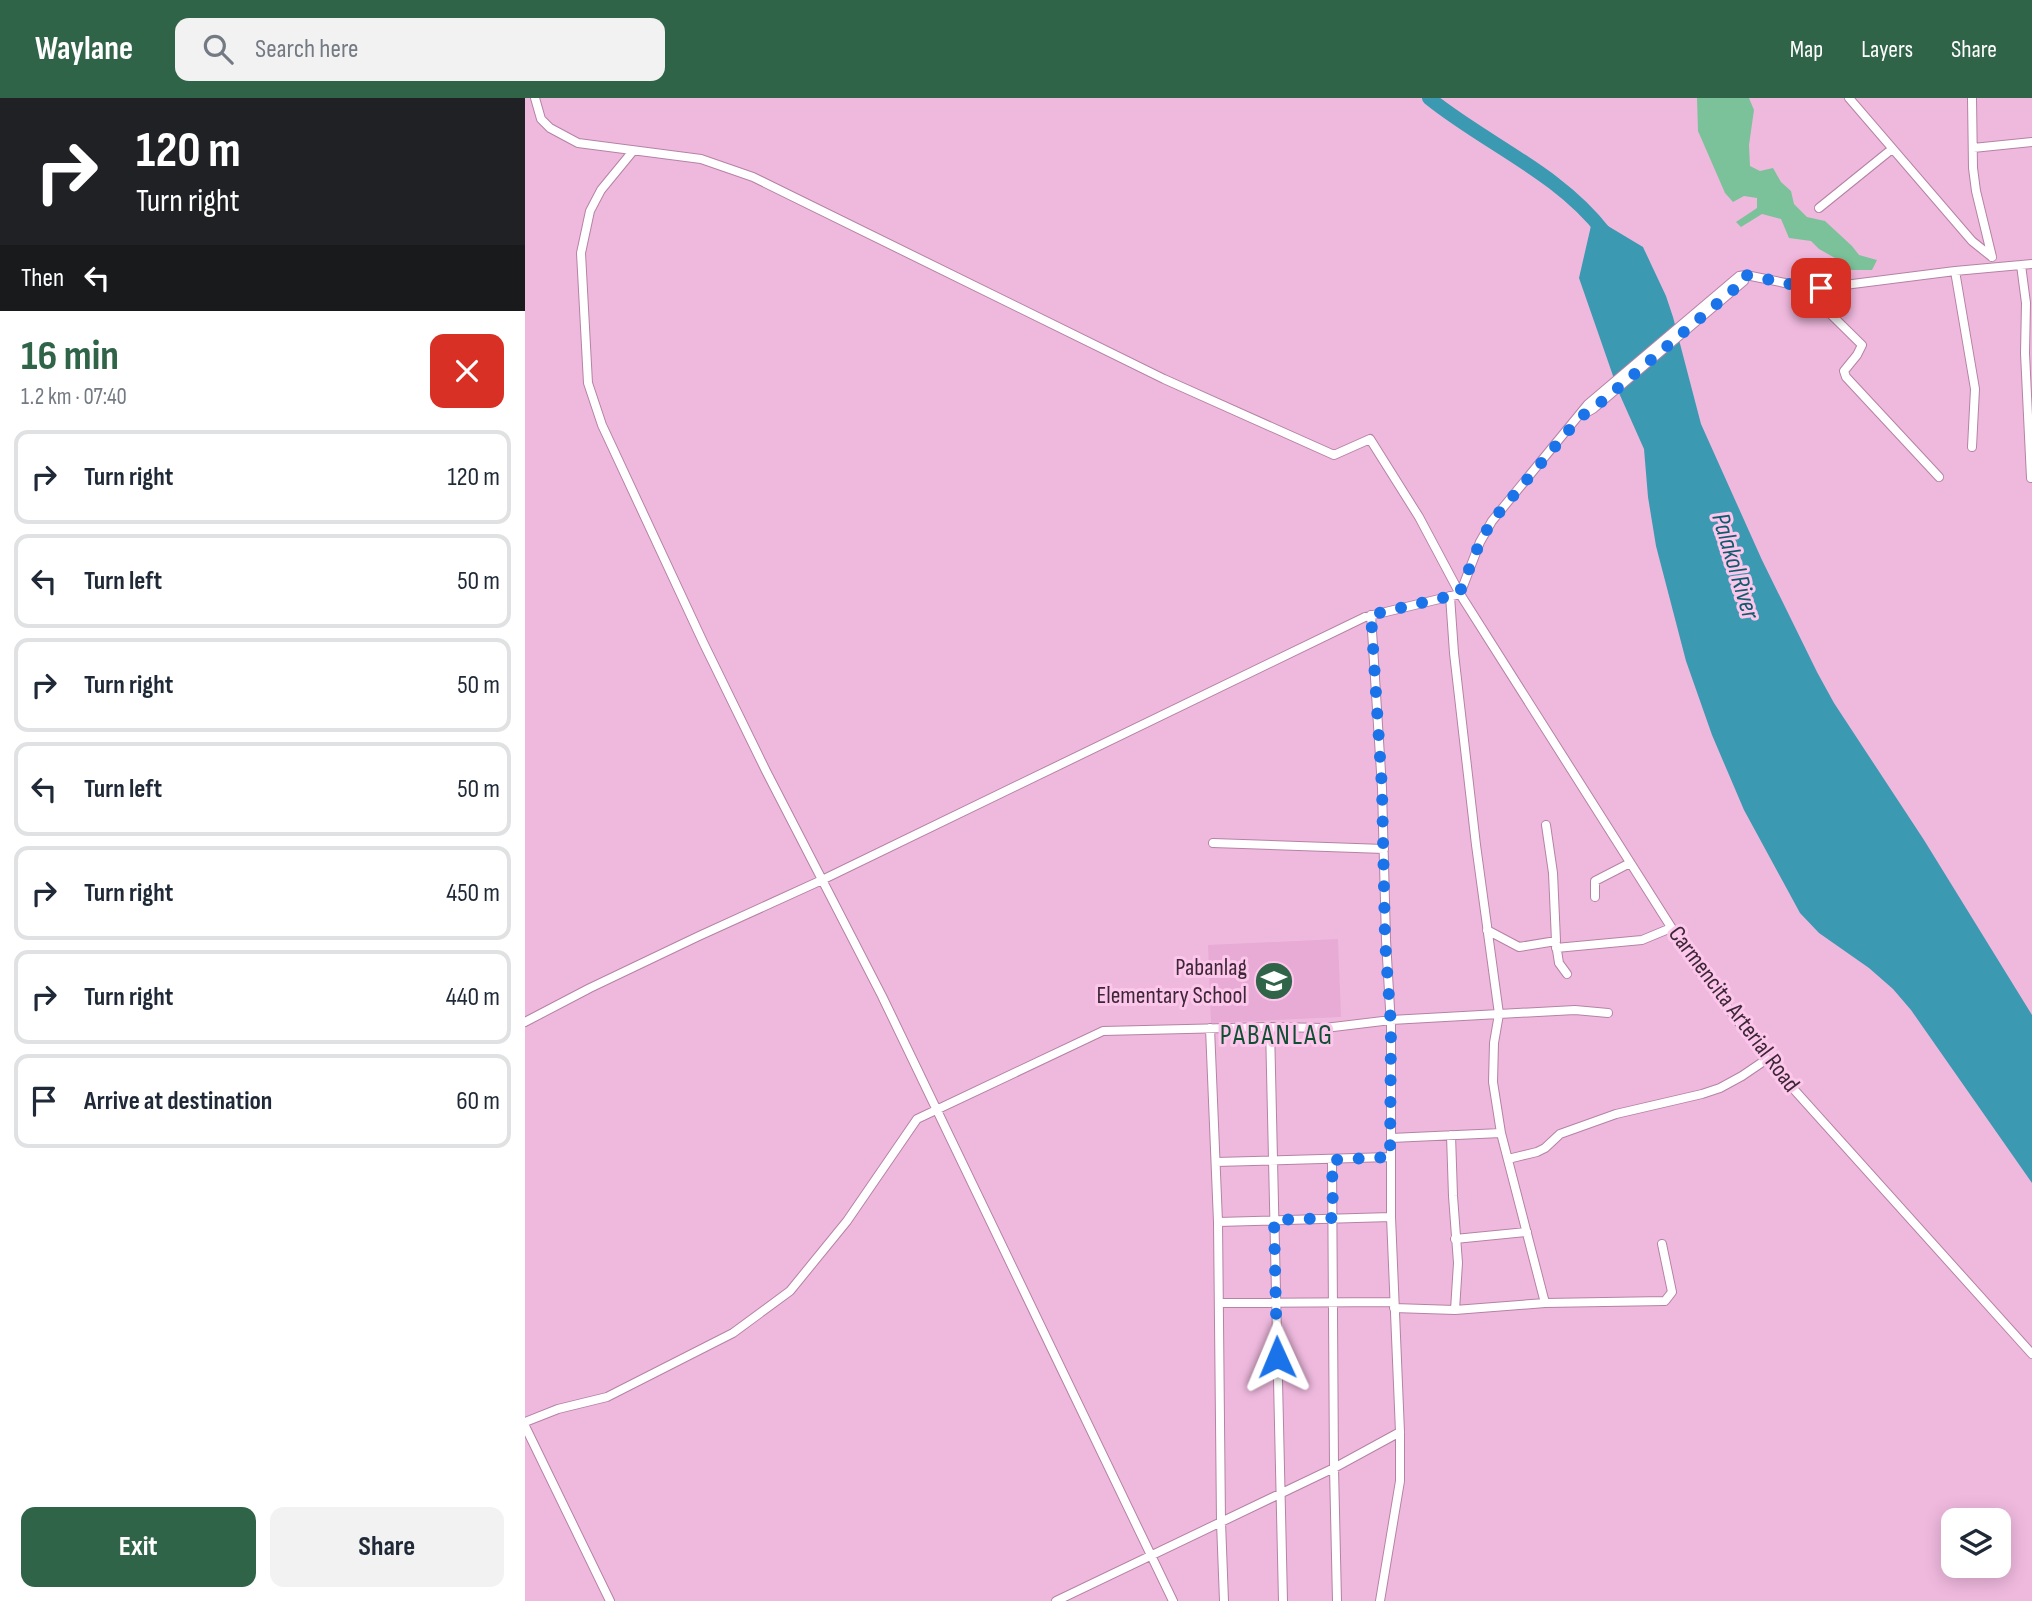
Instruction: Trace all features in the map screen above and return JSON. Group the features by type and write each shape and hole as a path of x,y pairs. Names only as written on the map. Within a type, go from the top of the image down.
{"street":[{"path":"535,98 541,119 550,128 578,143 633,151"},
{"path":"1849,98 1972,241 1992,257"},
{"path":"1972,98 1976,191 1992,257 1998,268"},
{"path":"1973,148 2032,142"},
{"path":"1819,208 1892,149"},
{"path":"633,151 601,190 590,211 581,253 588,383 601,425 691,617 882,996 1173,1601"},
{"name":"Carmencita Arterial Road","path":"633,151 701,159 753,177 1164,379 1334,455 1370,439 1419,517 1455,595 1697,968 1767,1059 2032,1354"},
{"path":"1545,1303 1501,1133 1493,1082 1494,1042 1499,1014 1454,653 1455,595 1492,521 1580,417 1743,278 1821,288 2032,264"},
{"path":"2021,265 2026,303 2025,353 2031,478"},
{"path":"1955,271 1975,389 1972,447"},
{"path":"1802,286 1862,345 1844,371 1846,377 1940,477"},
{"path":"525,1022 1364,617 1455,595"},
{"path":"1371,615 1382,788 1385,940 1391,1020 1391,1217 1400,1432 1400,1481 1380,1601"},
{"path":"1546,825 1553,873 1556,945 1559,963 1567,974"},
{"path":"1213,843 1384,849"},
{"path":"1595,897 1595,881 1630,863"},
{"path":"1487,930 1519,947 1642,940 1671,928"},
{"path":"610,1601 525,1424 558,1409 607,1397 733,1334 790,1291 847,1221 918,1119 1103,1031 1325,1028 1391,1020 1499,1014 1575,1010 1608,1013"},
{"path":"1270,1027 1283,1601"},
{"path":"1210,1028 1218,1222 1224,1601"},
{"path":"1508,1159 1537,1152 1560,1134 1616,1114 1720,1088 1767,1059"},
{"path":"1391,1138 1501,1133"},
{"path":"1451,1135 1458,1263 1455,1310"},
{"path":"1216,1162 1390,1157"},
{"path":"1332,1160 1337,1601"},
{"path":"1218,1222 1391,1217"},
{"path":"1455,1239 1527,1232"},
{"path":"1219,1303 1394,1305 1455,1310 1545,1303 1665,1301 1672,1292 1662,1244"},
{"path":"1056,1601 1334,1468 1400,1432"}],"shaded area":[{"name":"Pabanlag Elementary School","path":"1338,939 1341,1017 1211,1023 1208,945"}],"green space":[{"path":"1697,98 1749,98 1754,110 1749,145 1750,166 1760,171 1773,168 1781,182 1791,191 1794,204 1807,217 1825,221 1859,255 1877,260 1872,270 1837,270 1835,258 1811,241 1789,238 1781,219 1762,214 1741,227 1736,222 1757,208 1757,198 1744,196 1733,202 1725,193 1698,131"}],"water":[{"path":"1593,217 1643,247 1673,317 1701,424 1762,560 1817,672 2032,1015 2032,1183 1911,1010 1893,989 1869,968 1819,933 1800,913 1744,810 1712,735 1686,661 1656,546 1644,449 1619,393 1579,278"}],"waterway":[{"name":"Palakol River","path":"1429,98 1544,176 1586,211 1604,232"}],"place":[{"name":"Pabanlag Elementary School","path":"1274,981"}],"district":[{"name":"PABANLAG","path":"1277,1035"}],"route":[{"path":"1277,1357 1274,1220 1333,1218 1332,1160 1390,1157 1391,1026 1385,940 1382,788 1371,615 1459,594 1480,542 1492,521 1580,417 1593,409 1744,281 1746,275 1821,288"}]}
